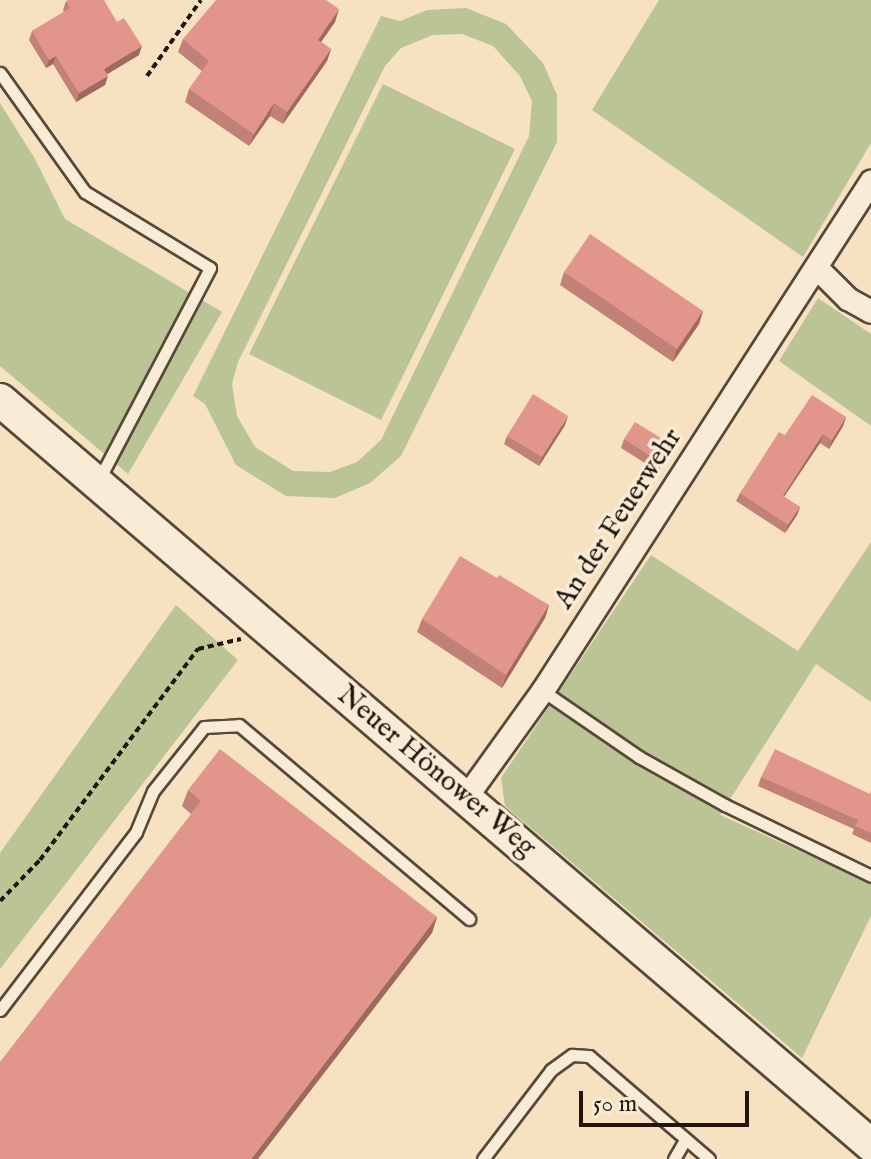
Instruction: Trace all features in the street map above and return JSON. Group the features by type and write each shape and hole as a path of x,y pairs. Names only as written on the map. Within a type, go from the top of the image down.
{"main road":[{"name":"Neuer Hönower Weg","path":"0,400 871,1145"}],"street":[{"name":"An der Feuerwehr","path":"466,798 543,691 871,182"},
{"path":"817,268 848,299 871,312"}],"lane":[{"path":"0,73 85,192 210,268 97,484"},
{"path":"543,691 598,732 725,805 871,876"},
{"path":"0,1010 136,832 153,791 204,727 239,725 469,919"},
{"path":"483,1159 551,1070 572,1055 589,1056 709,1159"},
{"path":"674,1159 685,1140"}],"path":[{"path":"147,76 201,0"},
{"path":"0,901 40,860 198,649 270,633"}],"green space":[{"path":"659,0 871,0 871,143 803,257 592,110"},
{"path":"466,8 506,24 543,63 557,95 557,142 401,456 370,483 335,498 286,496 236,465 205,404 193,396 381,16 400,21 427,10","holes":["462,34 493,46 520,76 532,101 529,136 381,440 357,462 330,472 293,471 255,447 237,416 232,384 238,362 385,66 401,48 433,35"]},
{"path":"383,84 515,149 381,420 249,354"},
{"path":"0,103 35,159 65,219 222,312 128,474 0,366"},
{"path":"818,298 871,334 871,426 779,361"},
{"path":"871,542 871,702 816,664 720,815 871,883 871,916 802,1058 505,806 501,778 651,555 798,651"},
{"path":"176,605 238,660 0,969 0,853"}],"building":[{"path":"68,0 104,0 117,22 124,18 142,46 104,69 108,76 79,93 56,56 49,60 32,31 70,8"},
{"path":"216,0 326,0 339,9 318,40 331,49 287,112 274,103 254,134 189,89 209,61 183,39"},
{"path":"590,234 703,311 677,349 564,272"},
{"path":"533,394 568,416 542,457 507,436"},
{"path":"812,395 846,417 832,440 823,434 783,496 800,507 788,525 740,493 779,432 785,435"},
{"path":"635,422 672,445 661,463 624,439"},
{"path":"460,556 549,605 506,675 422,619"},
{"path":"220,749 437,917 251,1159 0,1159 0,1062 201,801 188,790"},
{"path":"775,749 870,794 871,791 871,833 855,826 858,820 761,777"}]}
